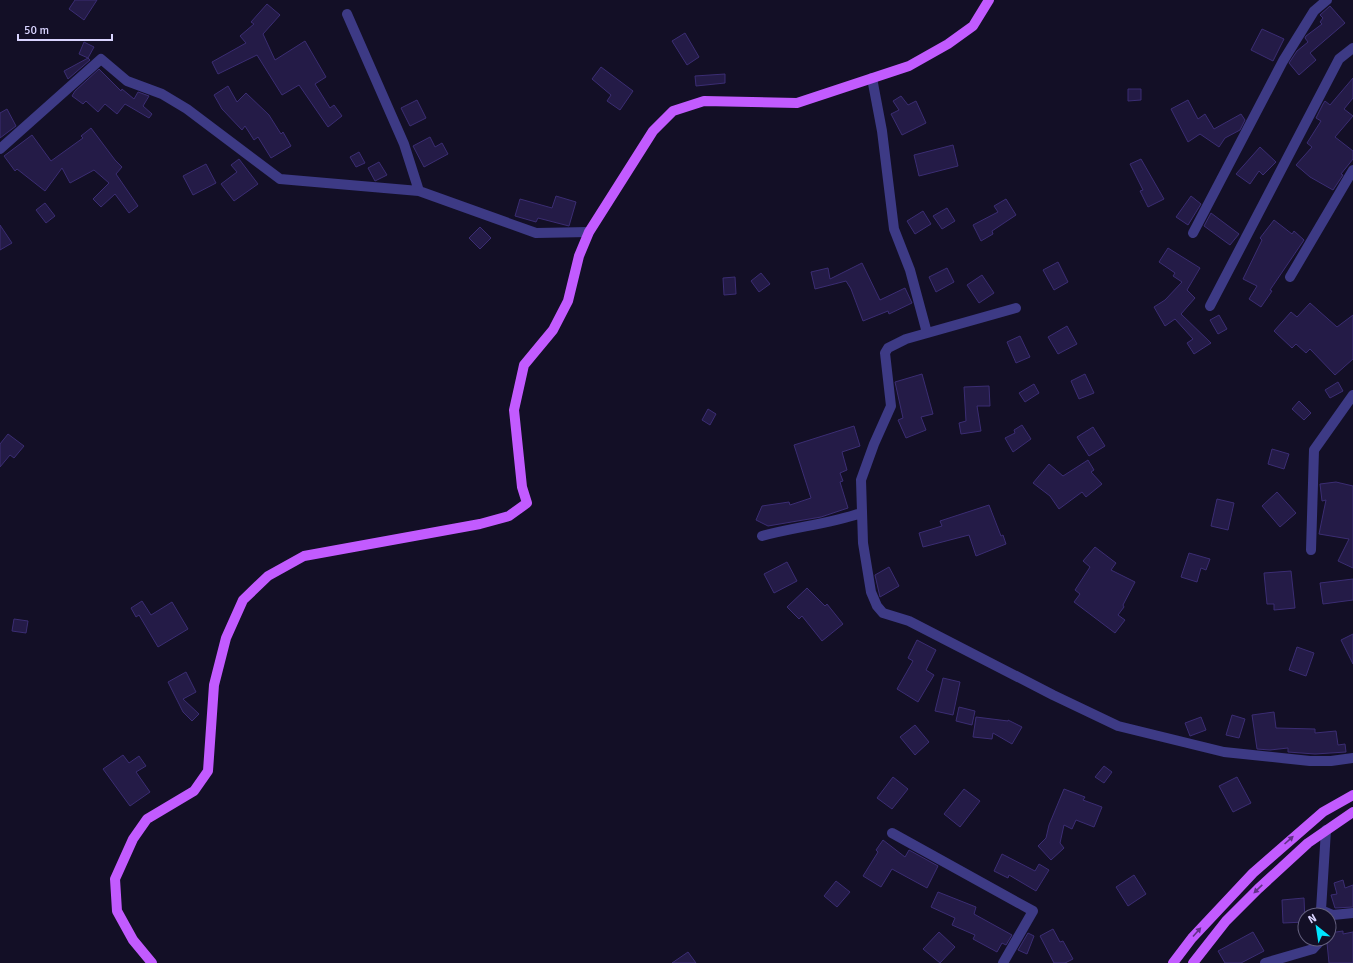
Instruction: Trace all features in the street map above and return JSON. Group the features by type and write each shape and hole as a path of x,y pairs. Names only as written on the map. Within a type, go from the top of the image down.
{"main road":[{"path":"152,963 133,940 117,911 115,879 133,839 147,819 194,790 208,771 214,685 226,638 243,600 268,576 304,556 480,524 508,516 527,503 522,487 514,410 524,365 553,330 568,301 579,256 589,232 652,131 673,111 704,101 797,103 910,66 948,44 973,26 989,0"},
{"path":"1174,963 1192,938 1253,873 1323,812 1353,794"},
{"path":"1193,963 1232,916 1308,843 1353,812"}],"street":[{"path":"1193,233 1283,61 1314,11 1327,0"},
{"path":"347,14 404,144 419,190"},
{"path":"1210,306 1339,59 1353,48"},
{"path":"0,149 101,59 127,82 162,94 187,109 280,179 419,190 536,233 589,232"},
{"path":"872,78 882,132 894,230 910,270 927,333"},
{"path":"1290,278 1353,170"},
{"path":"1016,308 895,343 888,348 885,353 891,406 874,444 861,480 863,543 871,592 877,606 883,613 909,621 1053,695 1118,726 1224,752 1310,761 1331,761 1353,758"},
{"path":"1310,550 1314,450 1353,395"},
{"path":"762,536 836,521 861,513"},
{"path":"1321,907 1326,830"},
{"path":"892,833 1033,912 1003,963"},
{"path":"1337,915 1353,913"},
{"path":"1265,963 1313,949 1315,947"}],"building":[{"path":"75,0 97,0 84,20 69,9"},
{"path":"267,4 280,15 263,34 275,60 305,41 326,77 315,84 330,108 334,105 342,116 328,127 299,85 282,95 257,55 218,74 212,62 246,43 240,36 254,24 251,22"},
{"path":"1330,6 1345,23 1310,53 1316,60 1299,75 1289,63 1297,51 1308,42 1305,38 1306,36 1322,24 1320,22 1323,18 1320,15"},
{"path":"1262,29 1284,39 1273,61 1251,50"},
{"path":"685,33 699,57 687,65 672,41"},
{"path":"84,42 94,47 88,58 79,54"},
{"path":"88,58 90,60 68,79 64,71"},
{"path":"601,67 633,91 620,110 607,101 611,95 592,79"},
{"path":"99,69 121,91 122,89 134,99 138,92 149,96 143,106 152,114 149,118 125,104 117,114 105,104 98,112 86,101 83,104 72,96 75,91"},
{"path":"725,74 725,83 696,86 695,76"},
{"path":"1353,78 1353,98 1344,109 1353,116 1335,137 1353,151 1353,159 1341,174 1343,175 1333,190 1310,177 1296,165 1312,147 1307,143 1321,121 1316,118 1323,104 1325,101 1330,105"},
{"path":"228,86 237,102 246,93 269,115 281,134 283,132 291,146 271,158 258,137 254,140 245,126 242,130 222,109 214,95"},
{"path":"1128,89 1141,89 1141,100 1128,101"},
{"path":"901,96 908,105 916,101 926,123 902,135 891,114 899,110 893,101"},
{"path":"417,100 426,118 410,126 401,108"},
{"path":"1188,100 1198,119 1205,114 1214,129 1241,114 1245,120 1240,130 1225,138 1219,147 1200,134 1188,142 1171,109"},
{"path":"7,109 16,126 0,138 0,113"},
{"path":"91,128 122,167 116,174 138,206 129,213 115,194 101,207 93,199 109,183 94,170 70,183 62,168 45,191 17,169 15,171 4,156 32,135 51,161 83,138 81,136"},
{"path":"430,137 435,147 442,143 448,154 424,167 413,146"},
{"path":"953,145 958,166 919,176 914,155"},
{"path":"1260,147 1276,162 1263,175 1259,171 1250,184 1236,174"},
{"path":"359,152 365,163 356,167 350,157"},
{"path":"239,159 258,184 234,201 221,184 237,172 231,165"},
{"path":"1141,159 1164,199 1148,207 1140,191 1143,190 1130,164"},
{"path":"379,162 387,175 375,181 368,168"},
{"path":"206,164 216,183 193,195 183,176"},
{"path":"556,196 576,202 569,226 538,218 536,222 515,216 520,199 552,208"},
{"path":"1191,196 1201,204 1188,225 1176,217"},
{"path":"1006,199 1016,215 992,231 993,234 981,241 973,225 998,212 994,206"},
{"path":"45,203 55,216 46,223 36,210"},
{"path":"947,208 955,221 942,229 933,216"},
{"path":"923,211 931,224 915,234 907,221"},
{"path":"1211,213 1239,234 1230,245 1204,226"},
{"path":"1274,220 1292,234 1294,231 1304,240 1270,290 1272,291 1261,307 1249,299 1257,286 1243,279 1262,240 1260,238"},
{"path":"0,225 12,243 0,250"},
{"path":"480,227 491,238 480,249 469,238"},
{"path":"1168,248 1200,268 1187,290 1195,298 1181,314 1211,343 1194,354 1187,343 1193,339 1175,319 1165,326 1154,307 1165,300 1182,282 1173,276 1175,273 1159,262"},
{"path":"1058,262 1068,282 1054,290 1043,270"},
{"path":"862,263 880,300 905,288 912,303 889,314 888,311 863,321 851,289 846,281 815,289 811,272 828,268 830,279"},
{"path":"947,268 954,282 936,292 929,277"},
{"path":"761,273 770,284 759,292 751,281"},
{"path":"982,275 994,293 979,303 967,285"},
{"path":"735,277 736,294 724,295 723,278"},
{"path":"1310,303 1337,327 1353,315 1353,359 1335,375 1310,349 1306,353 1296,344 1292,348 1274,331 1291,312 1297,317"},
{"path":"1219,315 1227,329 1218,334 1210,320"},
{"path":"1067,326 1077,344 1058,354 1048,337"},
{"path":"1020,336 1030,357 1016,363 1007,342"},
{"path":"922,374 933,414 921,417 926,430 906,438 898,420 903,418 895,382"},
{"path":"1085,374 1094,393 1079,399 1071,381"},
{"path":"1338,382 1343,391 1330,398 1325,390"},
{"path":"1034,384 1039,393 1025,402 1019,393"},
{"path":"989,386 990,406 977,406 981,431 961,434 959,423 966,421 964,387"},
{"path":"1299,401 1311,413 1304,420 1292,409"},
{"path":"708,409 716,414 710,425 702,420"},
{"path":"1022,425 1031,439 1013,452 1005,438 1015,433 1014,430"},
{"path":"854,426 860,446 842,452 847,470 840,473 843,481 840,482 848,508 821,517 768,526 756,520 762,506 789,502 790,505 811,498 794,445"},
{"path":"1093,427 1105,446 1089,456 1077,437"},
{"path":"8,434 24,446 14,458 10,455 0,467 0,444"},
{"path":"1272,449 1289,454 1284,469 1268,464"},
{"path":"1088,460 1094,470 1091,472 1102,484 1086,497 1082,492 1059,509 1050,496 1033,483 1049,464 1063,476"},
{"path":"1336,482 1353,486 1353,568 1338,561 1349,539 1319,534 1326,500 1322,501 1320,484"},
{"path":"1277,492 1296,513 1280,527 1262,506"},
{"path":"1217,499 1234,503 1228,530 1211,526"},
{"path":"989,505 1001,536 1003,535 1006,544 976,556 969,535 923,547 919,533 942,526 940,521"},
{"path":"1095,547 1116,563 1111,570 1135,582 1123,605 1124,607 1118,615 1125,620 1115,633 1074,602 1080,594 1075,590 1090,567 1083,561"},
{"path":"1189,553 1210,559 1206,570 1201,568 1197,582 1181,577"},
{"path":"787,562 797,581 774,593 764,574"},
{"path":"889,567 899,586 880,597 875,575"},
{"path":"1291,571 1295,608 1274,610 1274,604 1267,604 1264,573"},
{"path":"1353,579 1353,600 1323,604 1320,583"},
{"path":"807,588 825,606 827,604 843,624 822,641 802,616 799,619 787,607"},
{"path":"142,601 151,615 172,602 188,629 158,647 139,615 136,617 131,608"},
{"path":"14,619 28,621 26,633 12,631"},
{"path":"1353,634 1353,664 1341,640"},
{"path":"917,640 936,650 926,670 934,675 918,702 897,689 913,661 908,658"},
{"path":"1297,647 1314,653 1306,676 1289,670"},
{"path":"186,672 196,692 183,699 199,714 192,721 183,712 168,682"},
{"path":"943,678 960,682 953,715 935,711"},
{"path":"959,707 975,711 972,725 956,721"},
{"path":"1274,712 1276,728 1315,729 1315,733 1336,731 1338,745 1345,744 1346,752 1315,754 1288,752 1288,748 1270,750 1257,749 1252,715"},
{"path":"1232,715 1245,719 1239,738 1226,735"},
{"path":"976,717 1008,720 1022,727 1012,744 993,733 992,739 973,737"},
{"path":"1201,717 1206,730 1190,736 1185,723"},
{"path":"915,725 929,742 915,755 900,737"},
{"path":"123,755 129,763 139,756 146,766 136,772 150,792 130,806 103,769"},
{"path":"1104,766 1112,772 1104,783 1095,777"},
{"path":"893,777 908,789 892,809 877,798"},
{"path":"1237,777 1251,803 1233,812 1219,786"},
{"path":"964,789 980,801 960,827 944,814"},
{"path":"1064,789 1085,797 1083,800 1102,807 1094,827 1076,820 1072,829 1064,825 1060,843 1064,848 1051,860 1038,846 1046,838 1049,825"},
{"path":"883,840 905,857 909,850 938,866 927,888 892,869 881,887 863,876 878,852 876,850"},
{"path":"1002,854 1035,871 1039,864 1049,870 1036,891 1009,875 1008,878 994,871"},
{"path":"1134,875 1146,894 1128,906 1116,887"},
{"path":"1343,880 1345,888 1353,885 1353,907 1335,907 1331,895 1337,894 1334,883"},
{"path":"836,881 850,892 837,907 824,896"},
{"path":"938,892 976,907 974,914 1012,935 1006,945 1002,943 997,952 973,939 975,935 952,925 955,918 931,907"},
{"path":"1304,898 1304,907 1297,907 1297,922 1283,923 1282,900"},
{"path":"1053,929 1060,942 1063,941 1073,959 1065,963 1054,963 1040,936"},
{"path":"1343,931 1343,934 1353,932 1353,963 1329,963 1327,947 1337,947 1337,932"},
{"path":"939,932 955,947 940,963 923,949"},
{"path":"1253,932 1264,951 1241,963 1225,963 1218,951"},
{"path":"1028,933 1034,936 1027,954 1018,950"},
{"path":"688,952 696,963 672,963"}]}
